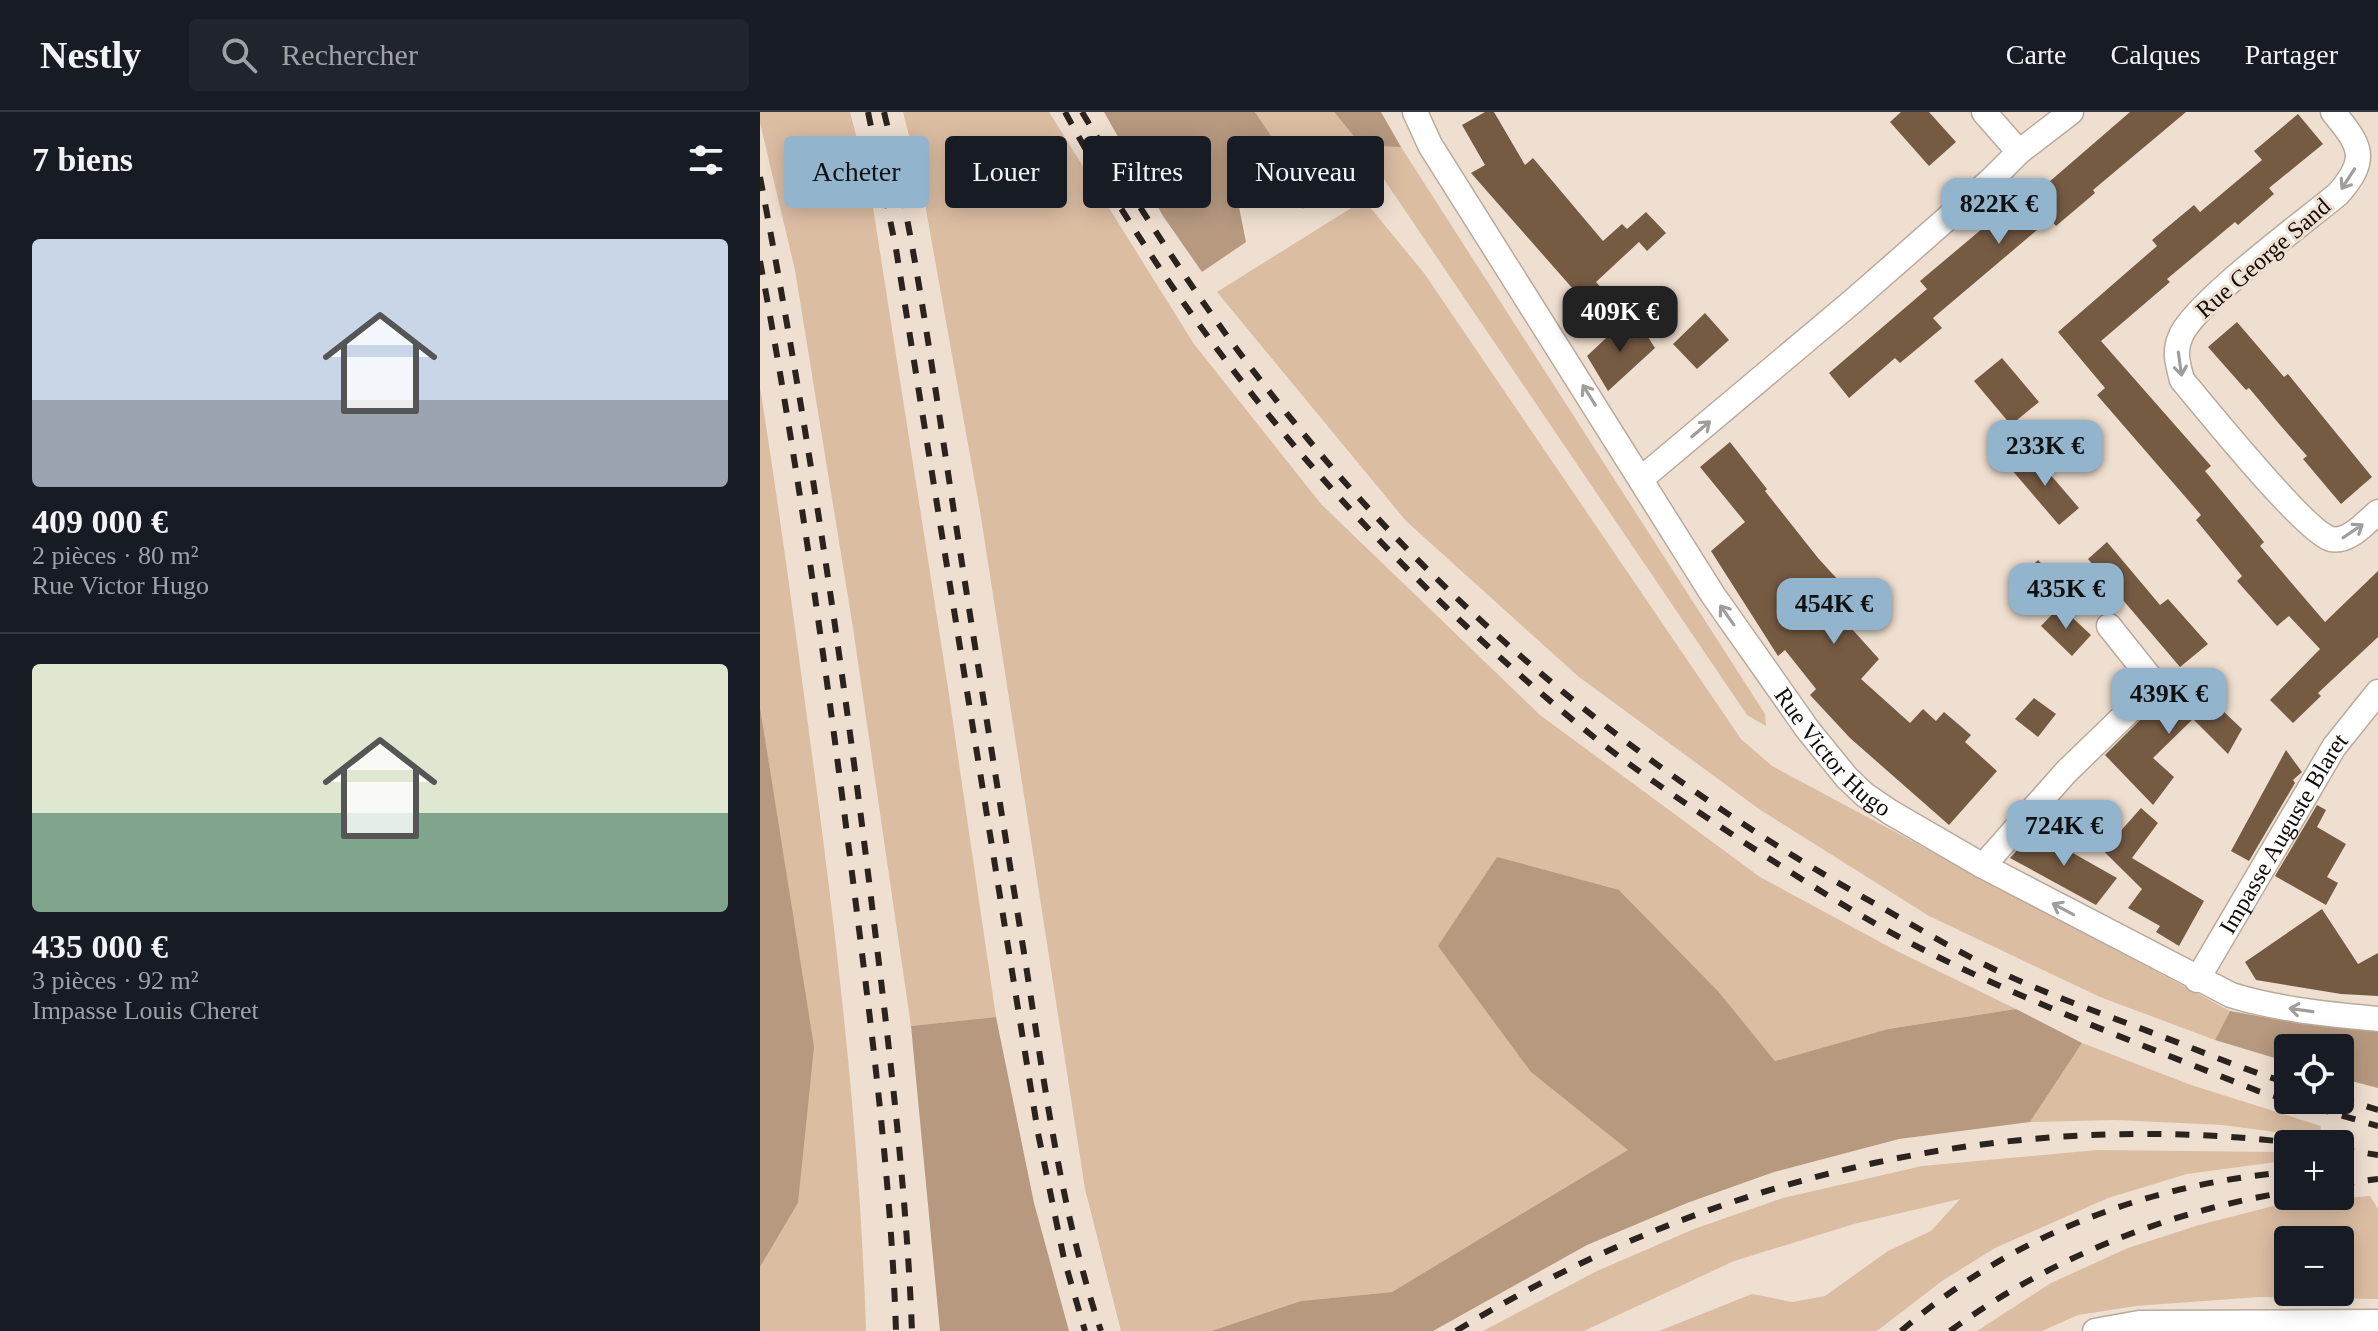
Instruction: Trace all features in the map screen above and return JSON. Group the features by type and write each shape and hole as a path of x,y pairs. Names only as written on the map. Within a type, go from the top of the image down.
{"street":[{"path":"1984,112 2019,152"},
{"path":"1641,479 1853,301 2019,152 2071,112"},
{"name":"Rue George Sand","path":"2333,112 2355,138 2358,162 2349,182 2199,310 2180,336 2176,359 2182,380 2315,530 2330,539 2343,539 2378,512"},
{"name":"Rue Victor Hugo","path":"1422,114 1430,145 1713,595 1808,730 1847,778 1890,812 1983,866 2197,980 2254,1003 2378,1019"},
{"path":"1983,866 2066,772 2156,685 2109,626"},
{"name":"Impasse Auguste Blaret","path":"2197,980 2334,747 2378,692"},
{"path":"2095,1331 2139,1323 2378,1322"}],"shaded area":[{"path":"760,112 850,112 856,136 784,136 784,208 873,208 996,1017 911,1026 853,628 795,270"},
{"path":"903,112 1049,112 1064,136 945,136 945,208 1067,208 1067,141 1083,166 1083,208 1109,208 1194,344 1321,504 1540,715 1760,877 1893,949 2016,1009 1888,1029 1775,1061 1718,991 1619,890 1531,1072 1629,1150 1392,1292 1301,1301 1211,1331 1121,1331 1085,1189 980,511 926,208 929,208 929,136 909,136"},
{"path":"1104,112 1255,112 1271,136 1227,136 1227,208 1239,208 1246,242 1202,272 1158,208 1211,208 1211,136 1118,136"},
{"path":"1255,112 1334,112 1354,136 1271,136"},
{"path":"1334,112 1381,112 1401,147 1384,147 1384,136 1354,136"},
{"path":"1384,147 1401,147 1765,714 1766,726 1747,715 1384,179"},
{"path":"1351,208 1371,208 1424,273 1741,739 1772,766 2230,1011 2215,1040 2100,997 1929,916 1759,809 1579,677 1406,521 1217,292"},
{"path":"760,387 821,820 838,965 859,1184 866,1331 760,1331 760,1267 798,1203 770,772 760,707"},
{"path":"760,707 814,1047 798,1203 760,1267"},
{"path":"1497,857 1619,890 1718,991 1775,1061 1888,1029 2016,1009 2082,1043 2030,1122 1899,1139 1774,1172 1687,1203 1587,1245 1433,1331 1211,1331 1301,1301 1392,1292 1628,1150 1531,1072 1438,946"},
{"path":"2230,1011 2302,1024 2378,1030 2378,1088 2354,1082 2354,1034 2274,1034 2274,1058 2215,1040"},
{"path":"996,1017 1034,1203 1069,1331 940,1331 911,1026"},
{"path":"2082,1043 2191,1085 2274,1111 2274,1114 2321,1126 2320,1130 2274,1132 2223,1125 2115,1120 2030,1122"},
{"path":"2097,1150 2274,1152 2274,1162 2187,1174 2108,1198 1995,1248 1942,1281 1877,1331 1659,1331 1752,1294 1792,1302 1825,1296 1888,1251 1931,1231 1960,1199 1854,1224 1734,1261 1584,1331 1483,1331 1597,1271 1694,1229 1783,1198 1922,1166"},
{"path":"2370,1196 2378,1209 2378,1299 2354,1299 2354,1226 2274,1226 2274,1297 2136,1306 2078,1315 2042,1331 1977,1331 2051,1283 2128,1248 2274,1206 2274,1210 2354,1210 2354,1197"}],"building":[{"path":"1485,112 1494,112 1525,165 1533,158 1603,241 1622,224 1627,229 1646,212 1666,233 1647,251 1639,242 1596,282 1604,291 1588,306 1471,173 1485,165 1462,125"},
{"path":"1901,112 1929,112 1956,142 1929,166 1890,122"},
{"path":"2130,112 2186,112 2093,190 2095,193 2056,226 2050,219 1933,318 1942,328 1900,363 1895,358 1849,398 1829,373 1927,289 1920,281 2014,202 2019,208"},
{"path":"2298,114 2323,144 2269,188 2274,194 2167,279 2170,282 2101,341 2211,466 2205,471 2264,542 2260,546 2325,622 2378,571 2378,637 2318,693 2321,696 2293,723 2270,700 2320,649 2289,616 2277,626 2237,581 2242,576 2196,520 2201,515 2097,395 2105,388 2058,332 2157,246 2152,240 2194,205 2200,212 2262,160 2254,151"},
{"path":"1705,313 1729,340 1697,369 1673,344"},
{"path":"2237,322 2284,377 2288,374 2372,477 2341,504 2303,459 2307,456 2249,388 2246,390 2208,347"},
{"path":"1639,323 1655,348 1608,391 1587,356 1620,325 1627,334"},
{"path":"2002,358 2039,402 2011,425 1974,381"},
{"path":"1730,442 1818,558 1850,593 1833,608 1879,659 1861,679 1910,723 1923,709 1936,721 1944,712 1971,735 1965,742 1997,771 1949,825 1850,738 1810,695 1816,689 1785,650 1778,656 1711,551 1745,522 1700,467"},
{"path":"2030,451 2079,508 2059,525 2011,469"},
{"path":"2107,542 2160,605 2168,599 2208,644 2180,667 2088,559"},
{"path":"2038,560 2057,580 2039,597 2020,578"},
{"path":"2060,606 2091,635 2072,656 2041,626"},
{"path":"2185,675 2242,729 2228,754 2193,719 2153,758 2174,777 2153,805 2105,755"},
{"path":"2034,698 2056,714 2038,737 2015,719"},
{"path":"2286,750 2302,772 2293,780 2295,783 2249,861 2231,851"},
{"path":"2067,804 2118,834 2141,808 2158,823 2132,858 2204,901 2179,946 2156,932 2160,926 2128,908 2142,889 2062,810"},
{"path":"2317,805 2326,810 2317,827 2346,844 2327,877 2338,883 2326,905 2275,876"},
{"path":"2034,831 2117,878 2096,905 2010,858"},
{"path":"2322,909 2358,964 2378,953 2378,996 2341,994 2256,980 2245,962"}],"railway":[{"path":"868,112 896,249 1038,1133 1064,1259 1085,1331"},
{"path":"884,112 921,298 1046,1096 1074,1239 1101,1331"},
{"path":"1065,112 1117,202 1173,288 1234,371 1299,451 1368,528 1440,601 1595,738 1745,843 1854,912 1922,949 2088,1024 2274,1096"},
{"path":"1082,112 1182,271 1235,347 1293,421 1355,494 1421,563 1490,629 1563,692 1638,751 1716,806 1796,858 1952,947 2058,997 2274,1078"},
{"path":"760,177 807,440 858,793 895,1105 912,1331"},
{"path":"760,261 787,413 852,873 885,1159 896,1331"},
{"path":"2354,1102 2378,1110"},
{"path":"2336,1114 2378,1126"},
{"path":"1456,1331 1553,1277 1653,1231 1757,1194 1863,1166 1971,1146 2081,1136 2191,1135 2274,1142"},
{"path":"2354,1151 2378,1155"},
{"path":"1901,1331 1943,1297 1988,1268 2034,1242 2082,1221 2182,1189 2274,1174"},
{"path":"2354,1182 2378,1179"},
{"path":"1950,1331 1988,1305 2068,1260 2154,1225 2274,1194"}]}
